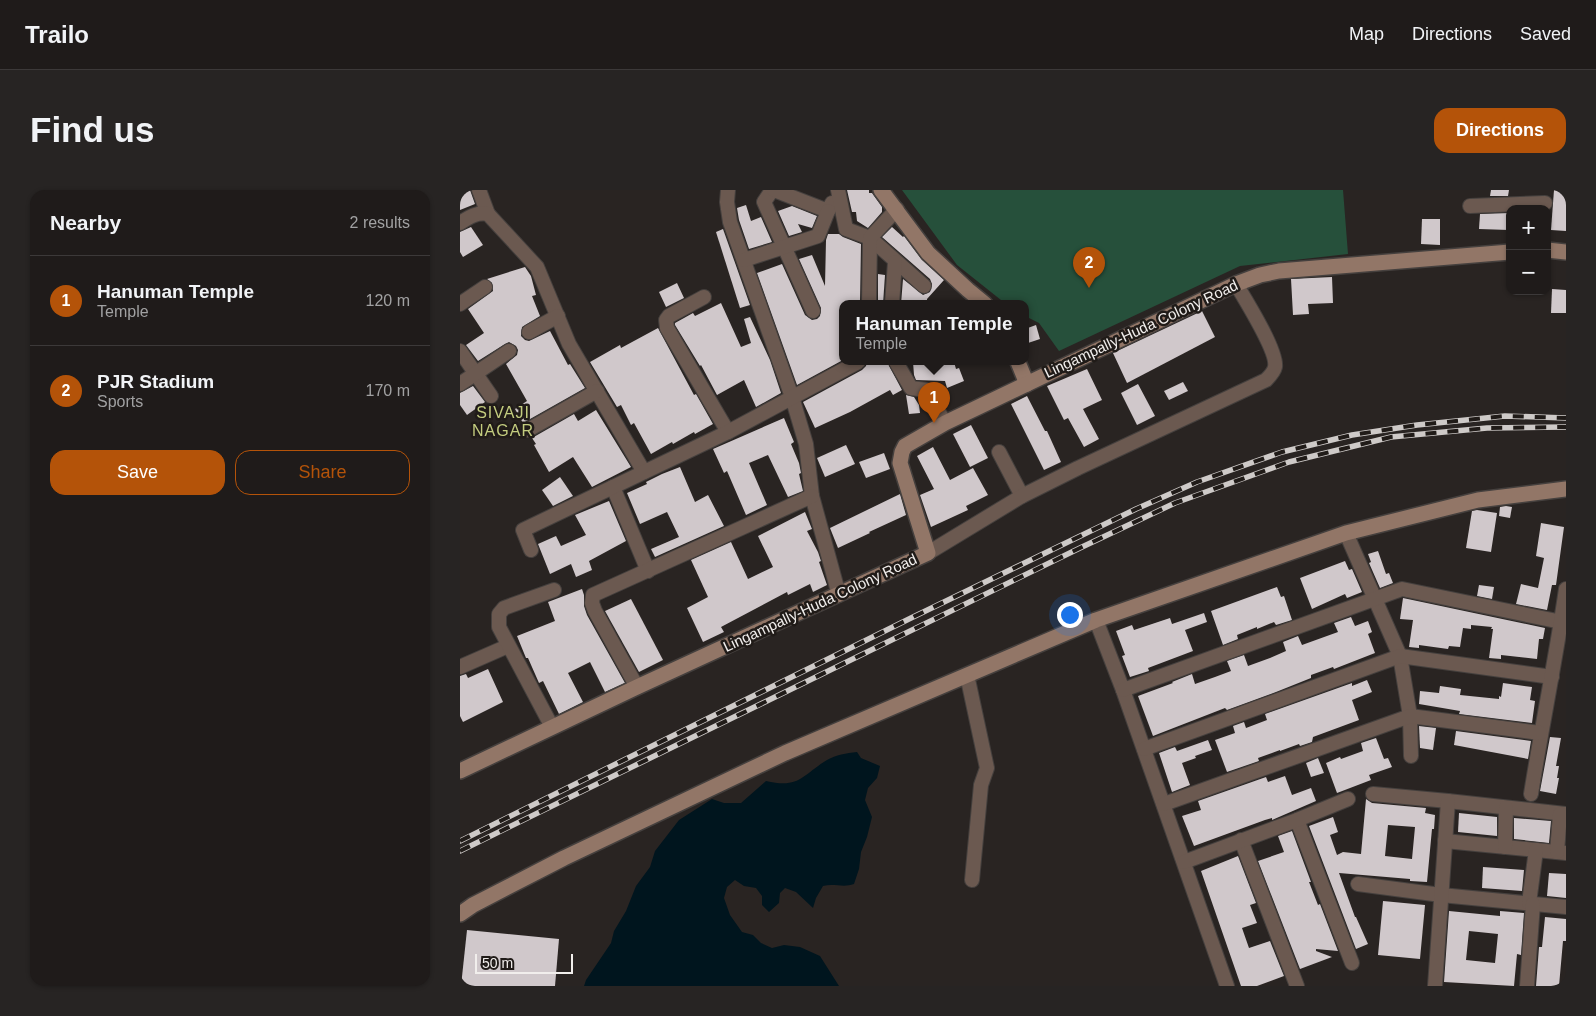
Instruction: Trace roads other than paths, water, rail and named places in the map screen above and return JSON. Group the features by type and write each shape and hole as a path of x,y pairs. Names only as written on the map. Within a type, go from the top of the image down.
{"street":[{"path":"479,190 488,214 537,267 569,344 644,472"},
{"path":"728,190 727,202 730,222 792,397 806,444 812,496 839,595"},
{"path":"813,311 764,202 773,190 828,211"},
{"path":"744,260 818,236 838,190 846,229 870,238 924,286"},
{"path":"881,190 928,253 980,300"},
{"path":"1470,206 1545,201"},
{"path":"868,300 870,238 897,210"},
{"path":"460,223 475,214 488,214"},
{"path":"1551,250 1566,252"},
{"name":"Lingampally-Huda Colony Road","path":"460,771 637,686 928,553 900,463 904,446 945,423 1236,284 1260,275 1279,271 1506,252"},
{"path":"892,300 895,262"},
{"path":"928,553 1022,496 1266,380 1275,368 1275,360 1270,345 1236,284"},
{"path":"460,304 485,287"},
{"path":"704,297 669,316 666,328 728,432"},
{"path":"529,332 558,316"},
{"path":"460,351 492,396"},
{"path":"460,384 509,351"},
{"path":"531,550 523,530 728,432 852,365"},
{"path":"898,365 911,388 926,390 945,423"},
{"path":"1019,365 1027,384"},
{"path":"528,430 597,391"},
{"path":"999,452 1022,496"},
{"path":"612,487 648,571"},
{"path":"460,914 467,906 785,753 1096,620 1346,533 1478,500 1566,490"},
{"path":"637,686 595,611 592,603 593,595 812,496"},
{"path":"1346,533 1400,656 1410,716 1411,756"},
{"path":"1123,690 1402,589 1564,622"},
{"path":"1531,794 1540,734 1564,622 1566,589"},
{"path":"552,727 508,646 499,627 498,619 500,610 554,590"},
{"path":"1096,620 1164,804 1227,986"},
{"path":"460,667 508,646"},
{"path":"1144,749 1400,656 1552,678"},
{"path":"967,675 987,768 981,785 972,880"},
{"path":"1164,804 1410,716 1540,734"},
{"path":"1372,794 1563,814 1561,852 1445,840"},
{"path":"1184,862 1348,799"},
{"path":"1435,986 1448,801"},
{"path":"1505,847 1506,808"},
{"path":"1297,820 1352,963"},
{"path":"1241,840 1297,986"},
{"path":"1527,986 1536,850"},
{"path":"1358,884 1441,895 1566,907"}],"water":[{"path":"857,752 861,758 880,766 877,778 868,788 865,800 872,817 861,852 859,869 854,884 823,886 813,908 796,892 785,888 780,893 779,903 769,912 762,905 762,896 756,888 744,886 735,880 727,887 724,898 730,915 742,932 753,935 761,943 772,948 784,945 800,947 820,956 839,986 584,986 611,943 614,931 626,911 636,886 650,867 655,851 679,820 712,799 724,803 741,803 766,781 777,783 794,782 830,758 841,754"}],"railway":[{"path":"460,841 911,618 1136,509 1197,482 1282,452 1352,435 1417,425 1505,416 1566,418"},
{"path":"460,851 1175,503 1289,462 1391,437 1487,428 1566,427"}],"place":[{"name":"PJR Stadium","path":"1089,288"},
{"name":"Hanuman Temple","path":"934,423"}],"district":[{"name":"SIVAJI NAGAR","path":"503,421"}]}
